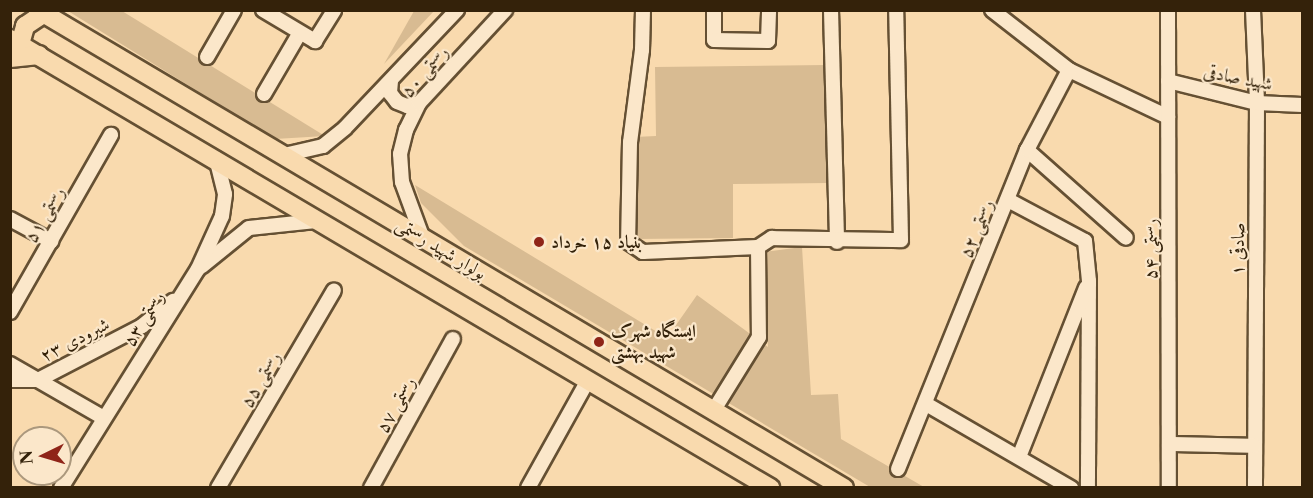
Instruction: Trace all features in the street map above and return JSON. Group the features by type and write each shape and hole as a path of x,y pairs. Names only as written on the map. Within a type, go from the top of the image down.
{"main road":[{"path":"14,47 25,26 40,12"},
{"name":"بولوار شهید رستمی","path":"40,12 844,488"},
{"name":"بولوار شهید رستمی","path":"14,47 39,55 770,488"}],"street":[{"path":"207,57 234,10"},
{"path":"263,10 299,34 315,41 334,10"},
{"name":"رستمی ۵۰","path":"284,155 322,146 391,81 457,10"},
{"name":"رستمی ۵۰","path":"423,238 402,182 400,154 419,103 506,10"},
{"path":"642,10 642,50 630,142 628,242 643,252 758,248 772,238 837,242 901,240 896,10"},
{"path":"714,10 714,40 768,41 769,10"},
{"path":"831,10 837,242"},
{"path":"992,10 1069,70 1168,117"},
{"name":"رستمی ۵۴","path":"1167,10 1169,488"},
{"name":"صادقی ۱","path":"1253,10 1257,103 1255,488"},
{"path":"264,94 299,34"},
{"name":"رستمی ۵۲","path":"898,469 1028,150 1069,70"},
{"path":"391,81 390,93 396,102 407,106 419,103"},
{"name":"شهید صادقی","path":"1168,81 1257,103 1302,105"},
{"name":"رستمی ۵۱","path":"10,312 111,135"},
{"path":"1028,150 1126,238"},
{"name":"رستمی ۵۳","path":"61,488 198,269 222,216 225,194 216,159"},
{"path":"1008,200 1085,241 1089,280 1088,488"},
{"path":"10,219 51,240"},
{"path":"198,269 249,228 316,221"},
{"path":"714,410 759,337 758,248"},
{"path":"1019,457 1089,280"},
{"name":"رستمی ۵۵","path":"218,488 334,290"},
{"name":"شیرودی ۲۳","path":"10,380 38,380 142,326 180,295"},
{"name":"رستمی ۵۷","path":"371,488 453,339"},
{"path":"10,364 104,418"},
{"path":"528,488 588,380"},
{"path":"926,404 1071,488"},
{"path":"1169,444 1254,446"}],"shaded area":[{"path":"68,11 122,11 325,136 275,139"},
{"path":"414,11 434,11 384,64"},
{"path":"826,65 828,183 733,184 733,238 636,239 635,137 656,136 655,67"},
{"path":"415,185 667,338 697,295 768,347 764,252 802,247 811,395 838,394 841,439 924,487 870,487 464,246 421,203"}],"place":[{"name":"بنیاد ۱۵ خرداد","path":"539,242"},
{"name":"ایستگاه شهرک شهید بهشتی","path":"599,342"}]}
